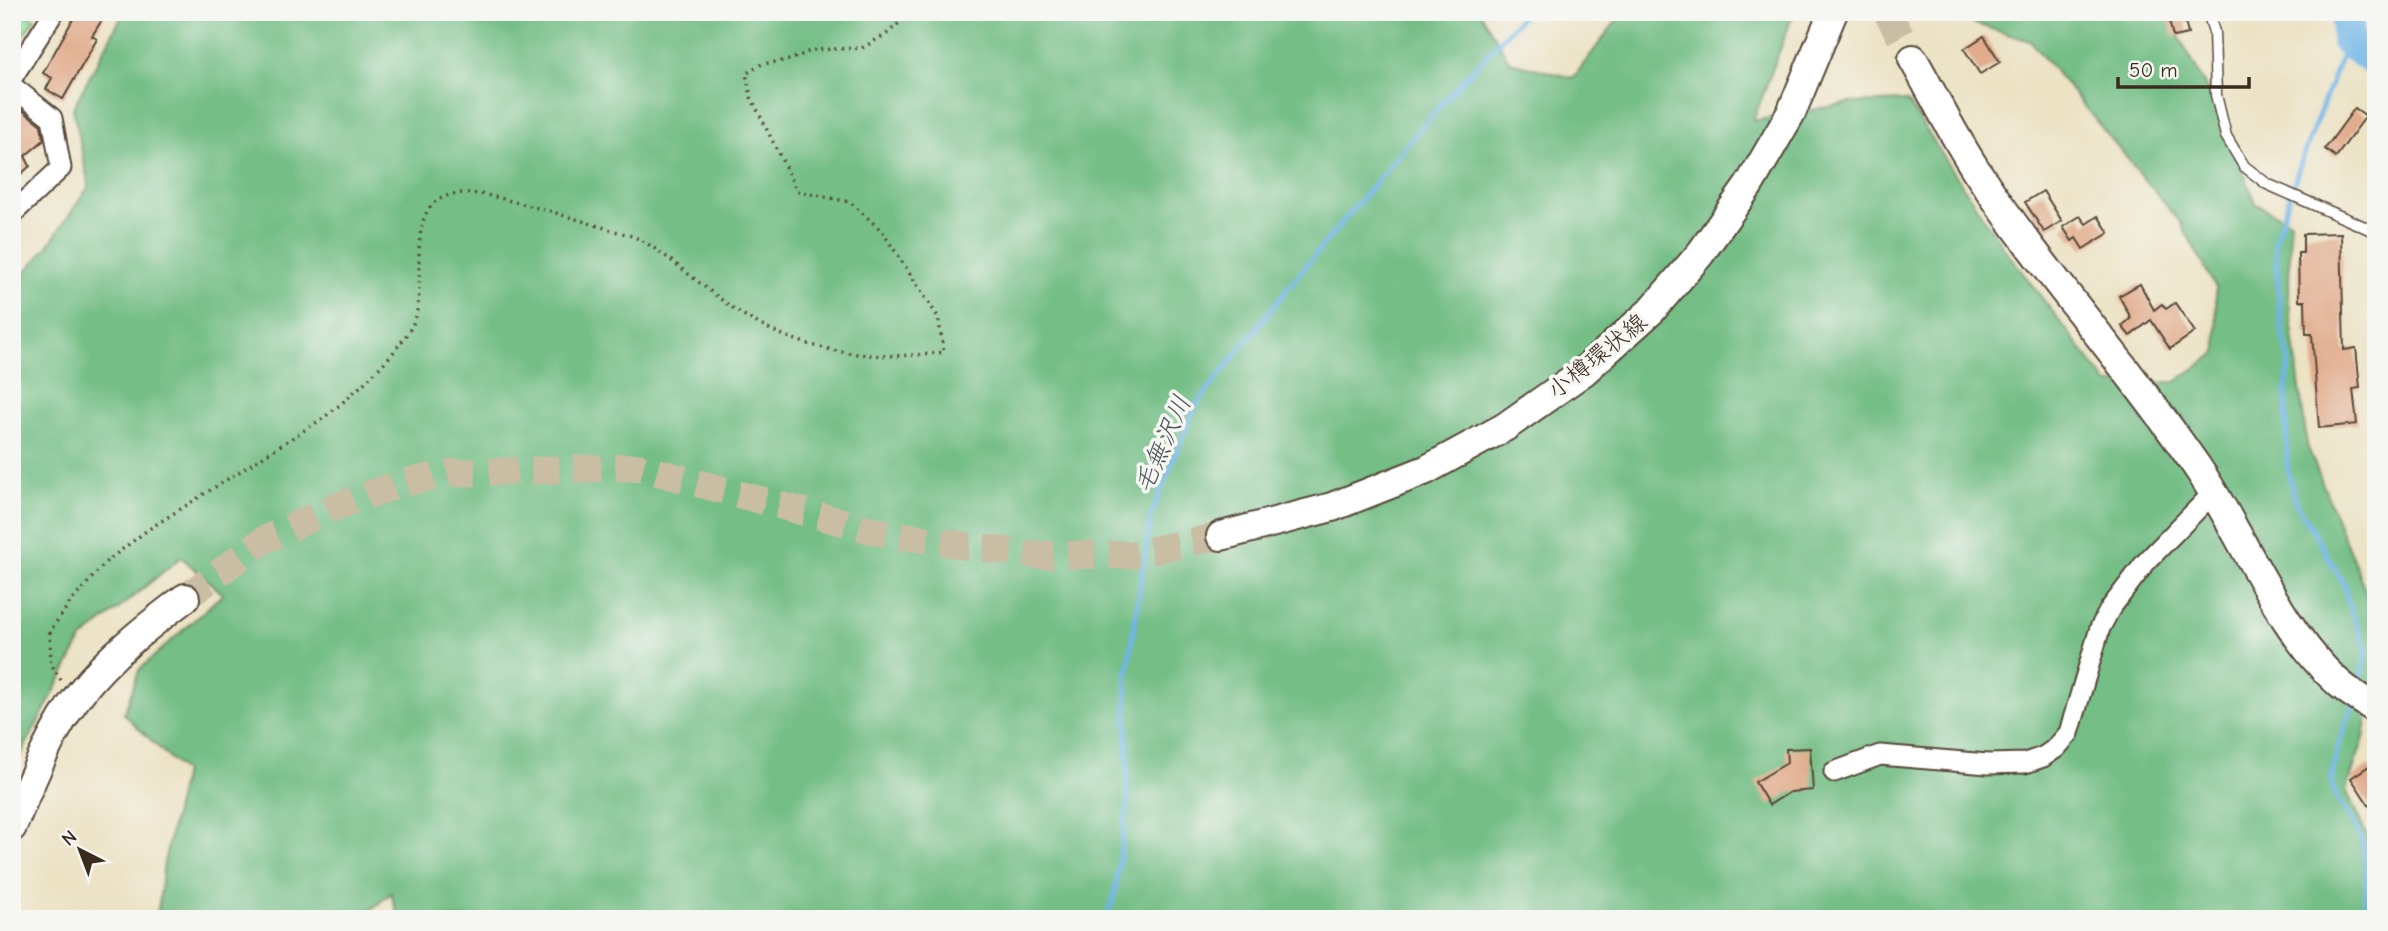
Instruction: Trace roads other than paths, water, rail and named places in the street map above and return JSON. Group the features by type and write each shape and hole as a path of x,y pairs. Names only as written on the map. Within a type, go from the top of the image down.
{"main road":[{"name":"小樽環状線","path":"1221,536 1332,507 1426,470 1505,427 1583,372 1651,312 1700,254 1749,186 1791,113 1833,12"},
{"path":"1913,59 1975,169 2058,284 2197,466 2287,618 2312,654 2341,684 2376,709"},
{"path":"12,827 34,776 81,691 142,630 185,598"}],"street":[{"path":"12,78 54,12"},
{"path":"12,86 52,118 61,168 12,214"},
{"path":"1834,772 1880,755 1987,764 2025,763 2043,757 2056,748 2069,733 2100,628 2110,608 2145,563 2213,493"}],"lane":[{"path":"2208,12 2214,32 2216,95 2226,136 2244,166 2267,184 2376,232"}],"waterway":[{"name":"毛無沢川","path":"1106,919 1114,897 1128,799 1126,681 1151,515 1195,407 1290,285 1437,109 1526,12"},
{"path":"2348,12 2347,41 2376,62"},
{"path":"2347,41 2300,165 2275,241 2281,325 2289,359 2286,393 2287,464 2294,499 2345,586 2347,601 2367,651 2358,689"},
{"path":"2353,705 2338,746 2332,778 2335,794 2358,830 2363,850 2367,876 2365,901 2357,919"}],"tunnel":[{"path":"1887,12 1913,59"},
{"path":"185,598 262,541 334,507 406,482 451,473 638,467 879,532 1038,555 1130,555 1221,536"}]}
